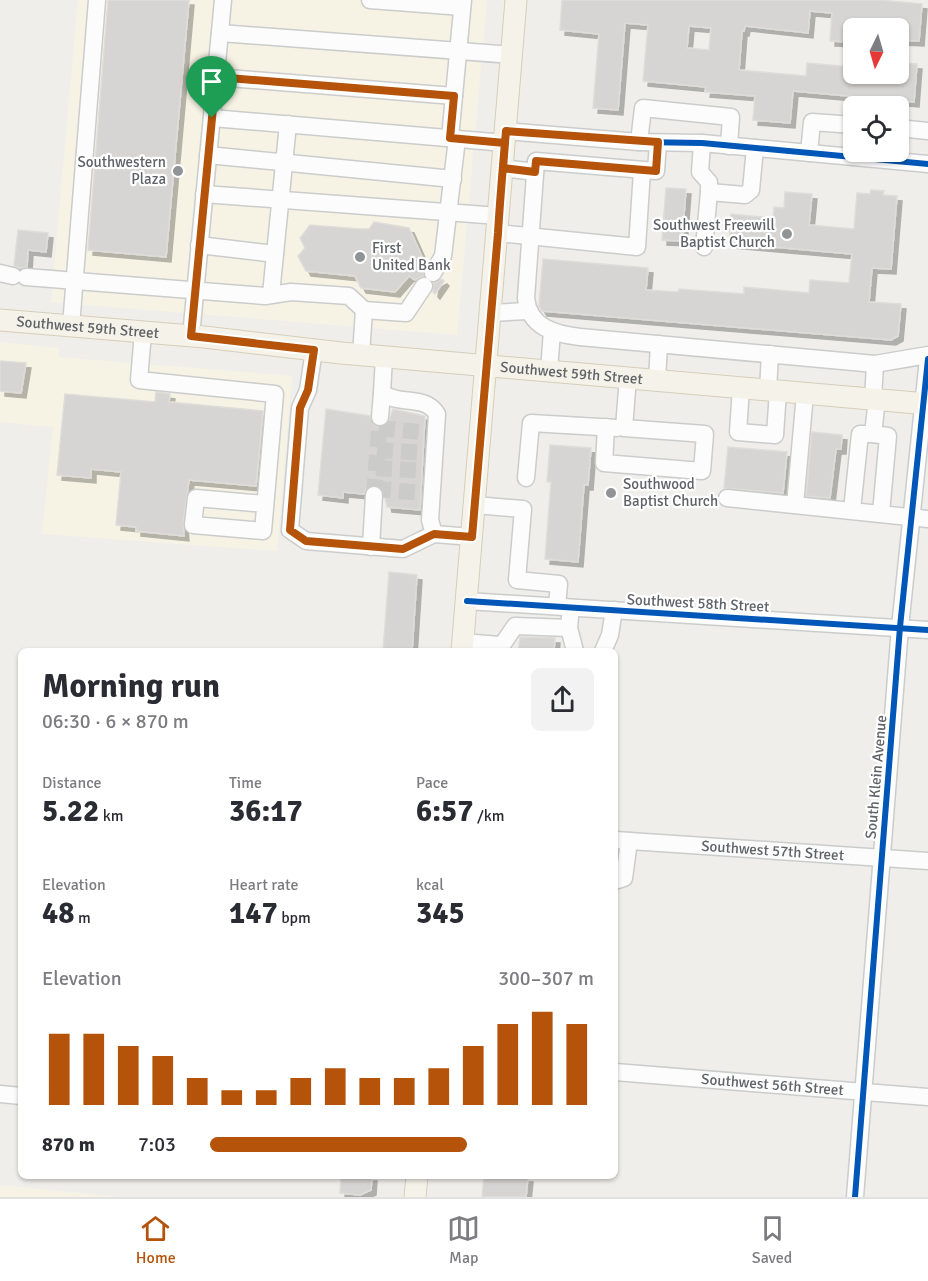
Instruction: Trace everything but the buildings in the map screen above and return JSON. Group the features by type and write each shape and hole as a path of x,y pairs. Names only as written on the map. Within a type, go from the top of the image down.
{"main road":[{"path":"463,647 516,0"},
{"name":"Southwest 59th Street","path":"0,320 191,336 360,355 926,404"},
{"path":"415,1197 417,1179"}],"street":[{"path":"71,326 97,0"},
{"path":"191,336 223,0"},
{"path":"13,275 195,291 272,294 291,292 349,296 364,310 406,313 443,256 453,179 454,96 462,4 370,0"},
{"path":"220,33 512,55"},
{"path":"216,77 454,96"},
{"path":"639,142 643,108 731,117 729,146"},
{"path":"212,118 453,138 505,137 702,143 928,164"},
{"path":"809,153 812,122 843,124"},
{"path":"272,294 288,124"},
{"path":"909,129 928,130"},
{"path":"658,142 656,171 536,161 527,311 540,326 580,337 875,364 928,357"},
{"path":"702,143 700,172 710,182 704,247"},
{"path":"709,192 746,195 751,190 755,148"},
{"path":"208,155 453,179"},
{"path":"503,168 535,172"},
{"path":"204,194 450,212 530,235 637,247 642,171"},
{"path":"199,245 275,254"},
{"path":"360,355 364,310"},
{"path":"491,313 527,311"},
{"path":"549,370 552,331"},
{"path":"143,332 139,380 275,394 265,504"},
{"path":"657,380 658,344"},
{"path":"314,350 308,390 300,408 290,530 306,541 403,549 434,534 472,537"},
{"path":"741,388 738,432 775,435 770,354"},
{"path":"380,417 384,357"},
{"name":"South Klein Avenue","path":"855,1197 900,627 920,519 928,357"},
{"path":"873,434 875,364"},
{"path":"624,428 628,377"},
{"path":"382,393 388,398 415,401 434,407 438,414 433,434 428,493 430,520 434,534"},
{"path":"795,505 804,394"},
{"path":"526,478 531,423 606,427 624,428 705,434 702,471 604,463 606,427"},
{"path":"852,510 860,434 873,434 888,436 881,513"},
{"path":"370,547 374,495"},
{"path":"727,498 920,519"},
{"path":"475,505 523,509 517,580 559,584 574,648"},
{"name":"Southwest 58th Street","path":"467,601 928,630"},
{"path":"604,648 610,635 614,610"},
{"path":"463,647 499,648 515,626 569,628"},
{"path":"618,880 624,878 622,840"},
{"name":"Southwest 57th Street","path":"622,840 928,861"},
{"name":"Southwest 56th Street","path":"618,1072 928,1097"},
{"path":"0,1094 18,1096"}],"shaded area":[{"name":"Southwestern Plaza","path":"78,0 487,0 457,335 51,302"},
{"path":"0,342 59,348 59,357 292,376 277,551 42,534 53,427 0,422"},
{"path":"0,1185 118,1197 0,1197"}],"tunnel":[{"path":"374,495 380,417"},
{"path":"379,428 430,433"},
{"path":"377,450 428,453"},
{"path":"376,468 427,471"},
{"path":"375,489 425,493"}],"cycle path":[{"path":"506,131 639,142 702,143 928,164"},
{"path":"855,1197 900,627 928,359"},
{"path":"467,601 928,630"}],"place":[{"name":"Southwestern Plaza","path":"178,171"},
{"name":"Southwest Freewill Baptist Church","path":"787,234"},
{"name":"First United Bank","path":"360,257"},
{"name":"Southwood Baptist Church","path":"611,493"}],"route":[{"path":"212,118 191,336 314,350 308,390 300,408 290,530 306,541 403,549 434,534 472,537 498,233 499,216 503,168 506,131 658,142 656,171 536,161 535,172 503,168 505,143 450,138 454,96 216,77 212,118"}]}
